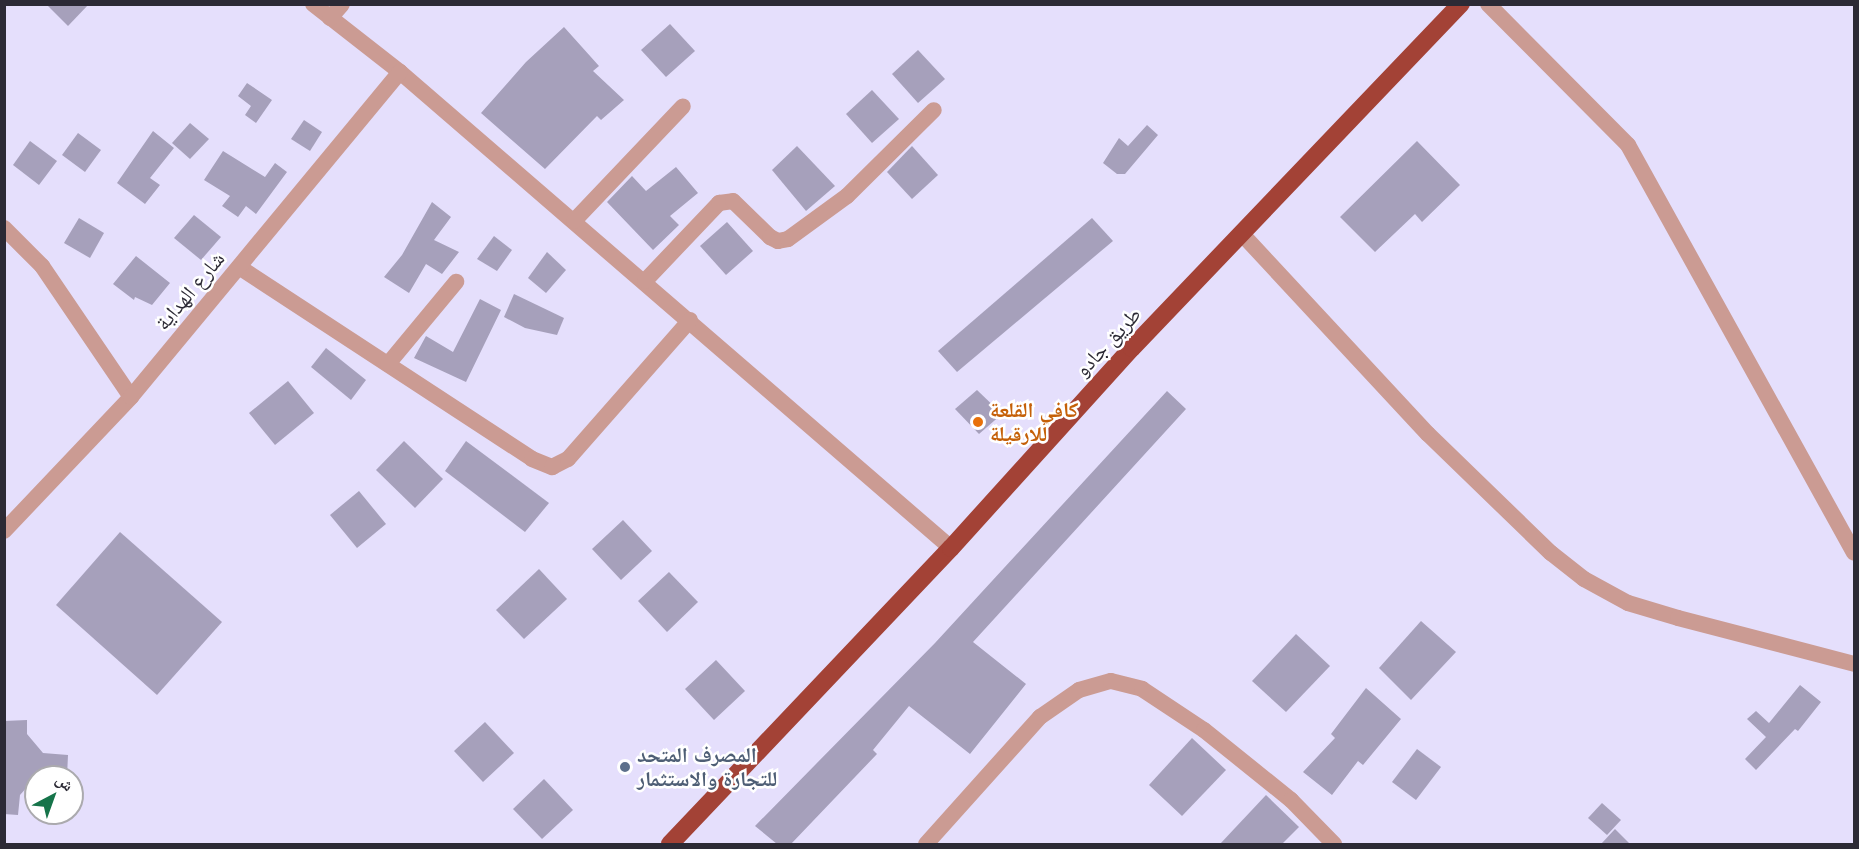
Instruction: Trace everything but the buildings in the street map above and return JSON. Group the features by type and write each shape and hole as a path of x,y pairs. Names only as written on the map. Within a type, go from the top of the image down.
{"highway":[{"name":"طريق جادو","path":"669,844 951,548 1132,348 1461,4"}],"street":[{"path":"313,4 400,72 574,220 951,548"},
{"path":"330,18 342,4"},
{"path":"1488,4 1628,145 1854,553"},
{"name":"شارع الهداية","path":"4,531 131,397 400,72"},
{"path":"574,220 682,106"},
{"path":"645,281 719,203 733,201 770,237 778,241 788,238 847,196 934,110"},
{"path":"4,228 42,266 131,397"},
{"path":"1242,234 1428,434 1551,553 1584,579 1628,603 1854,664"},
{"path":"239,267 532,459 552,467 568,459 690,320"},
{"path":"388,364 456,282"},
{"path":"926,844 1040,717 1079,690 1111,681 1142,689 1188,718 1291,800 1334,844"}],"place":[{"name":"كافي القلعة للارقيلة","path":"978,422"},
{"name":"المصرف المتحد للتجارة والاستثمار","path":"625,767"}]}
